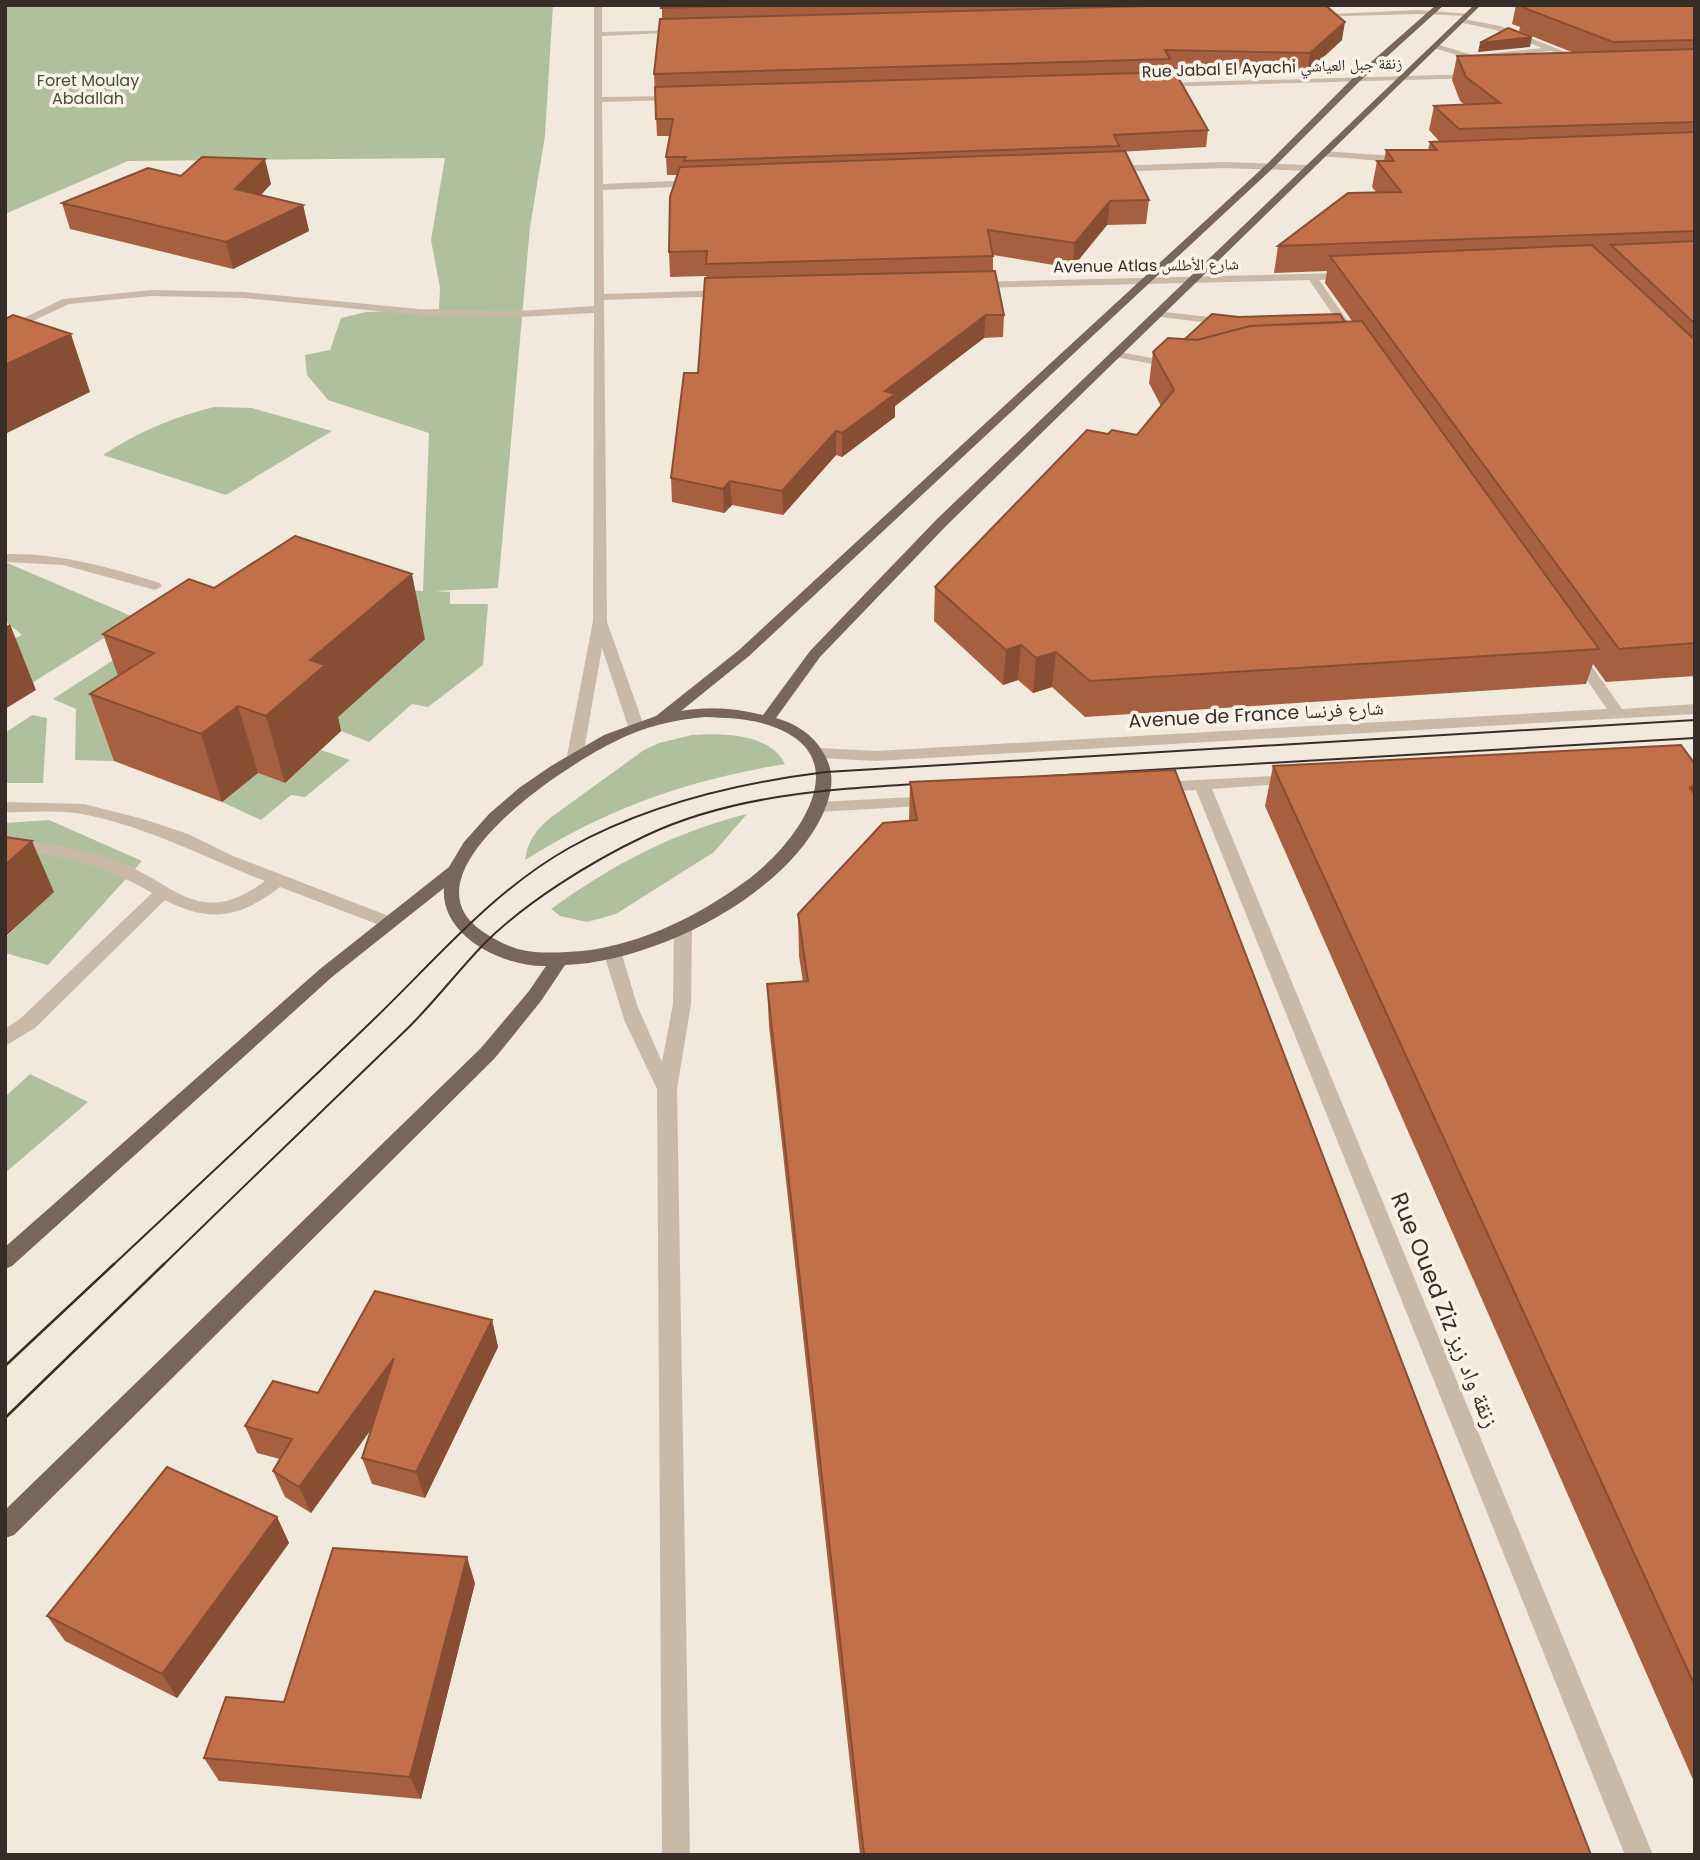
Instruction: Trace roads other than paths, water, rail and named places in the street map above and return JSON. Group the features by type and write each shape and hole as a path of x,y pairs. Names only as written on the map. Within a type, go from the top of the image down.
{"main road":[{"path":"662,718 744,653 1270,166 1357,79 1441,5"},
{"path":"767,720 815,654 942,522 1478,5"},
{"path":"5,1260 253,1037 388,922 453,872 492,820 535,783 575,756 636,726 662,718 682,714 727,712 767,720 789,728 807,740 819,754 826,781 818,807 804,833 782,860 752,886 717,910 683,927 612,951 558,961 531,959 507,953 474,936 453,909 449,891 453,872"},
{"path":"5,1527 488,1053 535,996 558,961"}],"street":[{"path":"575,756 600,621 598,5"},
{"path":"1494,5 1551,8"},
{"path":"1308,15 1433,12 1465,17 1598,67"},
{"path":"599,34 696,31"},
{"path":"1436,46 1475,56 1498,66"},
{"path":"1489,56 1503,47"},
{"path":"1475,56 1552,49"},
{"name":"Rue Jabal El Ayachi زنقة جبل العياشي","path":"1148,85 1485,75"},
{"path":"599,100 681,98"},
{"path":"1323,154 1423,161"},
{"path":"1097,169 1270,166 1309,168"},
{"path":"598,187 709,183"},
{"name":"Avenue Atlas شارع الأطلس","path":"968,285 1354,276"},
{"path":"1313,278 1336,320 1361,346"},
{"path":"598,297 735,292"},
{"path":"5,331 67,301 151,293 244,295 429,313 505,314 599,309"},
{"path":"1157,314 1237,323"},
{"path":"1114,354 1170,365 1192,365"},
{"path":"5,558 37,556 73,561 155,586"},
{"path":"600,621 636,726"},
{"path":"1570,644 1618,714"},
{"name":"Avenue de France شارع فرنسا","path":"819,754 876,756 1695,709"},
{"path":"1148,788 1312,779"},
{"name":"Rue Oued Ziz زنقة واد زيز","path":"1202,785 1639,1855"},
{"path":"818,807 946,800"},
{"path":"5,807 85,809 137,823 183,838 278,880 388,922"},
{"path":"5,844 54,849 95,859 122,868 162,893 198,907 230,909 246,903 278,880"},
{"path":"5,1039 28,1023 162,893"},
{"path":"676,1855 667,1089 682,1004 683,927"},
{"path":"612,951 619,985 631,1019 667,1089"}],"tram line":[{"path":"112,1266 338,1054 464,929 514,885 569,848 630,819 726,789 826,772 1695,720"},
{"path":"1048,776 1695,738"},
{"path":"162,1266 409,1027 500,929 581,870 645,836 679,822 748,802 821,791 929,783"},
{"path":"5,1366 114,1264"},
{"path":"5,1418 164,1264"}],"park label":[{"name":"Foret Moulay Abdallah","path":"88,89"}]}
